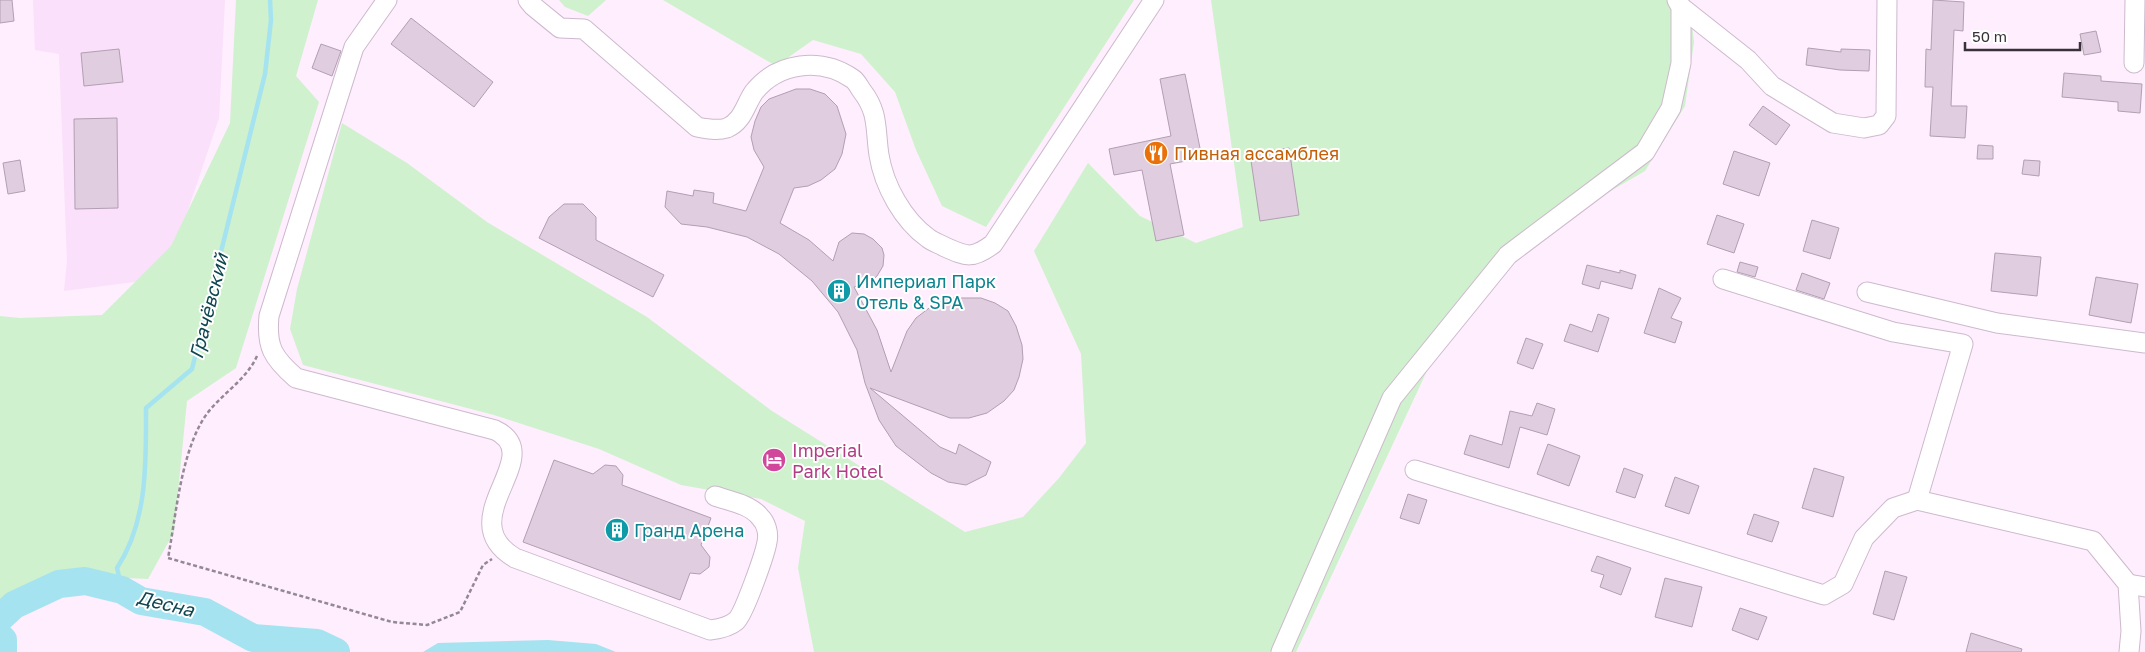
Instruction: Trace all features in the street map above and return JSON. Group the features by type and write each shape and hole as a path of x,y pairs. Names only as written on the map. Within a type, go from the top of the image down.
{"street":[{"path":"387,0 354,47 268,316 267,334 271,350 279,364 296,378 505,434 513,452 511,465 490,516 492,531 504,552 515,558 710,630 723,628 736,621 743,610 767,542 766,527 760,516 749,507 715,496"},
{"path":"528,0 560,28 584,29 697,127 713,130 727,128 733,124 739,119 764,80 782,70 806,65 829,67 854,80 871,102 877,121 879,156 886,182 904,213 928,239 965,256 980,253 993,244 1154,0"},
{"path":"1679,4 1748,60 1772,86 1832,124 1864,128 1879,126 1886,116 1887,0"},
{"path":"2134,62 2135,0"},
{"path":"1281,652 1392,398 1508,255 1645,152 1671,108 1681,63 1679,4"},
{"path":"1723,279 1893,332 1963,344 1917,500"},
{"path":"1867,292 1997,323 2145,343"},
{"path":"1415,470 1824,595 1843,584 1864,538 1893,508 1917,500 2093,541 2136,585 2129,652"}],"path":[{"path":"267,334 252,369 220,398 201,423 186,462 168,558 392,622 426,625 460,612 483,565 504,552"}],"shaded area":[{"path":"33,0 225,0 219,118 165,278 64,291 67,261 59,54 35,50"}],"green space":[{"path":"236,0 318,0 296,76 319,102 236,368 187,401 174,532 148,579 126,578 86,569 55,571 7,595 0,601 0,316 20,318 102,315 171,246 230,123"},
{"path":"559,0 606,0 588,16 565,7"},
{"path":"663,0 1134,0 986,227 942,206 916,150 895,92 861,54 813,40 776,66"},
{"path":"1211,0 1689,0 1694,42 1685,106 1645,171 1562,219 1453,315 1296,652 814,652 798,568 805,521 761,499 681,485 599,449 494,415 303,365 290,329 297,289 342,123 407,163 487,222 647,317 772,411 965,532 1023,517 1059,478 1086,443 1081,354 1034,251 1088,163 1140,216 1196,243 1243,227"}],"water":[{"path":"548,640 596,644 616,652 423,652 438,643"}],"building":[{"path":"0,0 12,0 14,21 0,23"},
{"path":"1933,0 1964,2 1963,31 1954,30 1951,106 1967,106 1965,138 1930,136 1933,87 1925,87 1926,49 1931,50"},
{"path":"411,18 493,82 474,107 391,44"},
{"path":"2096,31 2101,52 2084,55 2080,34"},
{"path":"321,44 341,51 332,76 312,68"},
{"path":"1808,48 1841,52 1841,49 1870,50 1869,71 1840,70 1806,65"},
{"path":"119,49 123,82 84,86 81,53"},
{"path":"2064,73 2101,76 2101,81 2142,84 2140,113 2118,111 2118,102 2062,97"},
{"name":"Пивная ассамблея","path":"1185,74 1202,158 1170,164 1184,235 1156,241 1142,170 1114,175 1109,149 1171,136 1160,79"},
{"name":"Империал Парк Отель & SPA","path":"796,89 810,89 825,94 837,106 846,134 842,154 835,169 821,180 808,186 794,188 780,223 809,240 833,261 839,242 852,233 864,234 873,239 882,248 884,255 883,266 877,276 870,282 854,287 877,330 891,372 907,331 916,318 937,302 953,298 981,298 995,303 1008,311 1016,326 1022,345 1023,359 1019,377 1014,390 1004,401 987,413 969,418 950,418 870,388 940,447 956,454 959,444 991,462 986,475 966,485 948,482 931,473 896,446 879,420 865,383 857,350 838,312 812,281 779,254 747,237 707,227 681,224 665,207 667,191 693,196 694,190 714,193 713,203 746,211 764,167 754,150 751,137 755,121 761,107 769,99"},
{"path":"1763,106 1790,125 1776,145 1749,125"},
{"path":"117,118 118,208 75,209 74,119"},
{"path":"1978,145 1993,146 1993,159 1977,159"},
{"path":"1289,148 1299,215 1260,221 1250,154"},
{"path":"1734,151 1770,163 1759,196 1723,184"},
{"path":"20,160 25,191 8,194 3,163"},
{"path":"2024,160 2040,161 2039,176 2022,174"},
{"path":"564,204 583,204 596,217 596,240 664,275 653,297 539,238 549,217"},
{"path":"1717,215 1744,224 1734,253 1707,244"},
{"path":"1812,220 1839,228 1830,259 1803,251"},
{"path":"1995,253 2041,257 2037,296 1991,291"},
{"path":"1740,262 1758,267 1755,277 1737,272"},
{"path":"1587,265 1620,273 1620,270 1636,275 1632,289 1601,281 1599,289 1582,284"},
{"path":"1802,273 1830,283 1824,299 1796,290"},
{"path":"2096,277 2138,284 2131,323 2089,315"},
{"path":"1659,288 1681,298 1671,318 1682,322 1675,343 1644,333"},
{"path":"1598,314 1609,318 1598,352 1564,341 1570,324 1592,332"},
{"path":"1526,338 1543,344 1533,369 1517,363"},
{"path":"1537,403 1555,409 1547,435 1520,427 1509,468 1464,454 1470,435 1502,445 1510,411 1532,416"},
{"path":"1548,444 1580,456 1569,486 1537,474"},
{"name":"Гранд Арена","path":"554,460 593,474 605,465 616,466 623,475 622,485 711,518 701,545 710,557 709,567 700,574 690,573 680,600 523,542"},
{"path":"1624,468 1643,475 1635,498 1616,492"},
{"path":"1814,468 1844,477 1833,517 1802,508"},
{"path":"1675,477 1699,486 1689,514 1665,506"},
{"path":"1408,494 1427,500 1419,524 1400,518"},
{"path":"1754,514 1779,522 1772,542 1747,534"},
{"path":"1597,556 1631,568 1621,595 1600,587 1604,575 1591,571"},
{"path":"1885,571 1907,577 1894,620 1873,614"},
{"path":"1665,578 1702,587 1692,627 1655,617"},
{"path":"1740,608 1767,617 1758,640 1732,630"},
{"path":"1971,633 2022,649 2021,652 1966,652"}],"waterway":[{"name":"Грачёвский","path":"122,590 117,568 135,531 143,491 146,408 192,369 265,74 271,20 270,0"},
{"name":"Десна","path":"0,618 14,605 59,584 85,581 122,590 141,601 205,612 253,638 317,643 336,652"},
{"name":"Десна","path":"0,637 3,640 3,652"}],"place":[{"name":"Пивная ассамблея","path":"1156,153"},
{"name":"Империал Парк Отель & SPA","path":"839,291"},
{"name":"Imperial Park Hotel","path":"774,460"},
{"name":"Гранд Арена","path":"617,530"}]}
